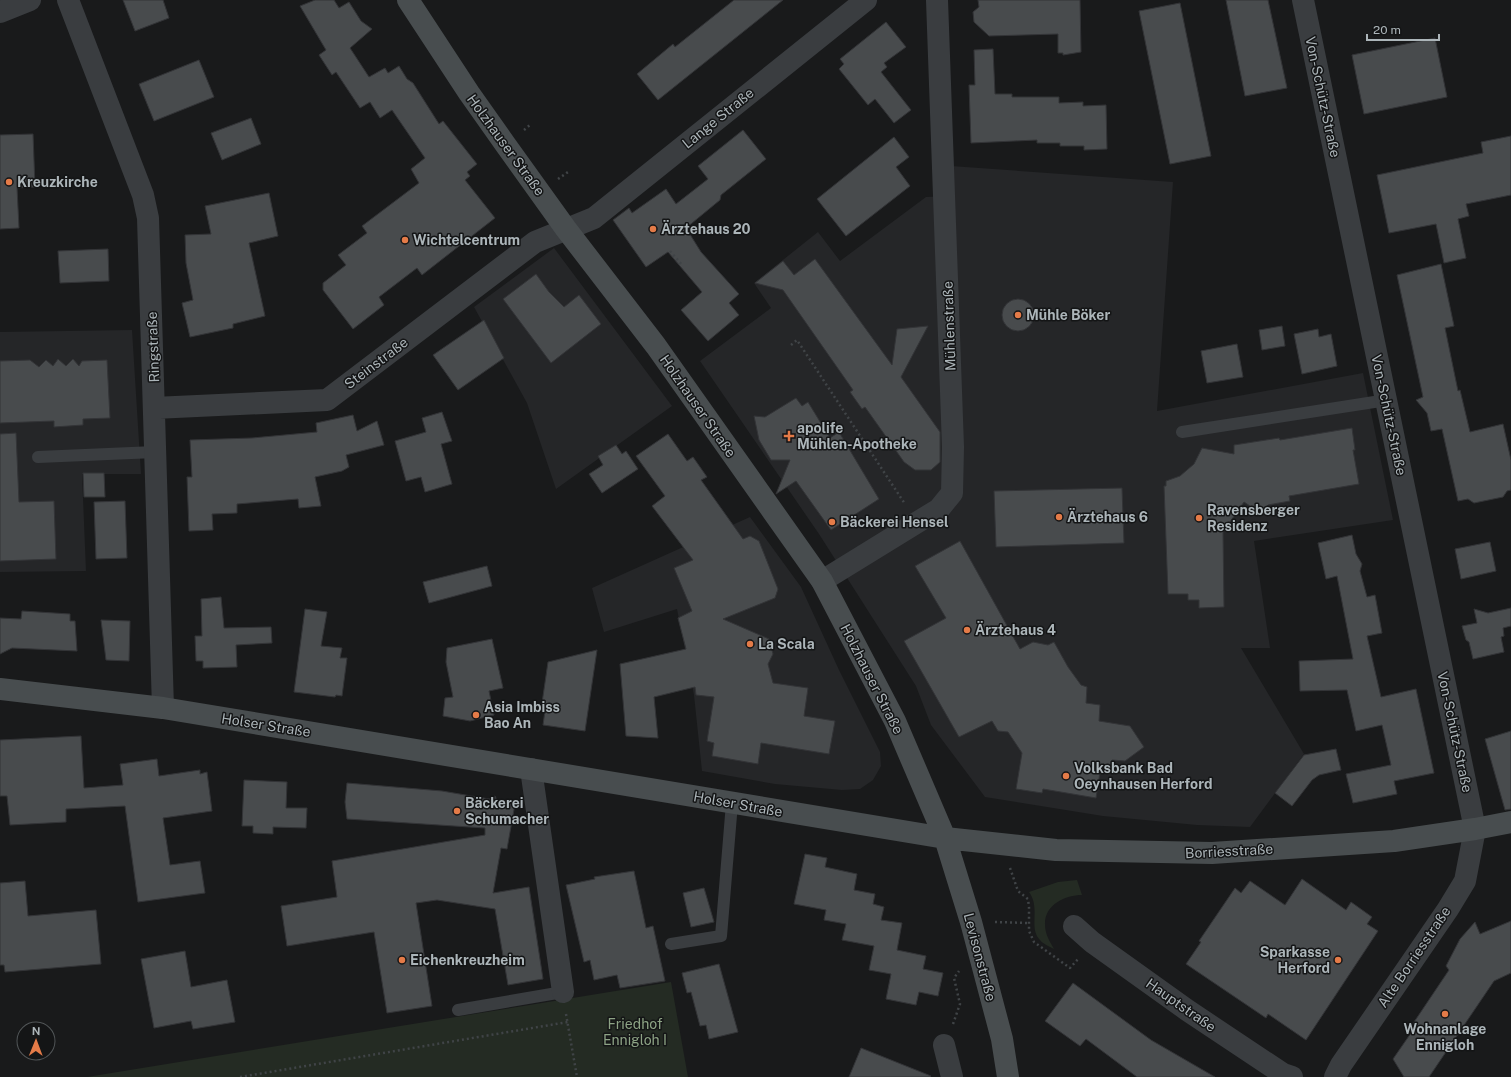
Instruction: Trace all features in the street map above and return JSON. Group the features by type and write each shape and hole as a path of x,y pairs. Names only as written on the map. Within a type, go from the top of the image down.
{"main road":[{"name":"Holzhauser Straße","path":"408,0 469,93 566,229 656,346 822,581 895,721 945,838"},
{"name":"Holser Straße","path":"0,689 163,708 945,838"},
{"name":"Borriesstraße","path":"945,838 1056,850 1212,853 1394,841 1475,830 1511,822"},
{"name":"Levisonstraße","path":"945,838 1002,1039 1008,1077"}],"street":[{"path":"0,12 30,0"},
{"name":"Ringstraße","path":"68,0 143,195 150,237 163,708"},
{"name":"Lange Straße","path":"566,229 594,218 866,0"},
{"name":"Mühlenstraße","path":"822,581 939,509 952,493 954,465 937,0"},
{"name":"Von-Schütz-Straße","path":"1303,0 1475,830"},
{"name":"Steinstraße","path":"154,408 327,400 534,242 566,229"},
{"path":"531,769 563,992"},
{"name":"Alte Borriesstraße","path":"1335,1077 1341,1065 1448,909 1465,881 1475,830"},
{"name":"Hauptstraße","path":"1074,926 1092,942 1187,1010 1283,1074 1292,1077"},
{"path":"944,1045 952,1077"}],"lane":[{"path":"1182,432 1387,400"},
{"path":"38,457 156,452"},
{"path":"671,944 721,936 732,803"},
{"path":"458,1010 563,992"}],"path":[{"path":"670,251 682,265"},
{"path":"791,345 797,340 917,522"},
{"path":"1002,845 1018,891 1028,899 1030,907 1029,931 1034,942 1070,968 1092,942"},
{"path":"563,992 577,1077"},
{"path":"240,1077 568,1022"}],"shaded area":[{"path":"951,166 1173,182 1157,411 1363,373 1393,520 1254,541 1270,648 1241,648 1304,754 1250,827 1197,825 1103,816 985,797 931,725 916,686 819,534 700,361 771,308 754,283 818,232 840,261 926,197 952,196"},
{"path":"554,248 672,406 556,489 527,403 474,307"},
{"path":"132,330 141,474 82,474 86,571 0,572 0,332"},
{"path":"750,517 801,587 839,670 880,752 881,766 873,780 860,789 842,790 775,784 702,771 694,695 677,609 604,632 592,588"}],"green space":[{"path":"1077,880 1082,895 1075,895 1057,902 1048,912 1046,918 1046,932 1054,949 1043,943 1037,935 1034,924 1034,905 1029,892 1058,882"},
{"name":"Friedhof Ennigloh I","path":"671,982 688,1077 87,1077"}],"building":[{"path":"123,0 163,0 169,18 135,31"},
{"path":"315,0 334,0 339,8 349,2 361,21 372,29 350,48 369,77 385,68 388,73 399,66 407,79 413,83 439,124 443,121 477,164 467,172 470,176 465,180 495,218 422,275 417,268 379,297 384,305 353,329 323,290 323,283 346,265 338,255 367,233 362,226 419,183 411,169 425,158 392,110 380,118 370,102 360,108 336,72 332,75 319,55 326,50 300,6"},
{"path":"734,0 783,0 658,100 637,74 673,44 675,47"},
{"path":"978,0 1080,0 1081,52 1063,55 1063,53 1058,53 1058,34 989,36 974,22 973,12 979,7"},
{"path":"1226,0 1268,0 1287,88 1245,96"},
{"path":"1180,3 1211,156 1170,164 1139,11"},
{"path":"886,22 906,47 884,63 887,67 881,72 911,110 894,123 875,99 868,105 839,69 844,64 840,59"},
{"path":"1435,38 1447,97 1364,114 1352,55"},
{"path":"993,49 995,94 1012,94 1012,97 1059,97 1059,103 1083,102 1083,106 1106,105 1107,149 1084,150 1084,146 1060,146 1060,143 1037,143 1037,140 971,143 969,85 975,85 974,50"},
{"path":"199,60 214,97 154,121 139,84"},
{"path":"251,118 261,144 222,160 211,133"},
{"path":"743,130 766,159 721,195 720,200 686,228 701,252 739,294 729,303 739,315 708,341 681,310 702,292 668,252 646,267 613,220 629,208 632,213 666,189 676,204 708,179 698,166"},
{"name":"Kreuzkirche","path":"33,134 35,187 17,188 19,228 0,229 0,135"},
{"path":"1511,136 1511,195 1466,204 1469,216 1458,219 1466,258 1444,263 1436,224 1389,233 1377,175 1483,153 1481,142"},
{"path":"894,137 909,157 896,167 910,186 846,236 817,199"},
{"path":"269,193 278,236 249,243 265,316 233,324 233,328 190,337 182,303 193,300 186,263 185,235 211,234 205,206"},
{"path":"108,249 109,281 60,283 58,251"},
{"path":"815,259 892,365 897,329 928,326 901,377 940,432 940,462 931,470 915,470 904,462 865,407 862,409 850,392 853,390 783,290 755,283 783,261 794,275"},
{"path":"1441,264 1454,326 1445,328 1458,391 1460,390 1470,432 1503,424 1511,460 1511,490 1507,491 1503,497 1474,503 1468,499 1458,501 1442,429 1431,431 1427,413 1416,400 1423,397 1397,275"},
{"path":"536,274 549,292 564,307 579,295 601,324 551,363 503,299"},
{"name":"Mühle Böker","path":"1018,299 1024,300 1031,306 1034,315 1033,321 1027,328 1018,331 1012,330 1005,324 1002,315 1003,309 1009,302"},
{"path":"484,320 504,358 458,390 433,355"},
{"path":"1282,326 1285,346 1262,350 1259,330"},
{"path":"1318,329 1319,337 1331,334 1337,366 1302,374 1294,334"},
{"path":"1237,344 1243,377 1207,383 1201,351"},
{"path":"58,359 66,366 73,359 79,366 82,361 107,360 110,418 83,419 83,425 54,427 54,421 0,423 0,361 30,360 39,367 46,360 53,366"},
{"path":"796,398 802,406 808,402 830,438 839,432 879,499 831,530 796,481 776,494 790,460 771,460 759,440 754,416 765,417"},
{"path":"442,412 452,441 441,444 452,484 425,492 421,477 406,481 395,441 426,432 422,418"},
{"path":"353,415 357,431 377,421 384,445 346,455 349,467 342,471 315,477 321,506 299,508 298,499 237,504 237,513 212,514 213,530 189,531 187,477 192,477 190,440 252,438 317,432 316,423"},
{"name":"Ravensberger Residenz","path":"1352,428 1355,450 1353,450 1359,484 1289,496 1290,501 1268,505 1262,514 1244,502 1223,532 1224,607 1199,608 1199,600 1188,600 1188,594 1168,594 1164,486 1166,486 1166,481 1180,476 1194,464 1202,448 1234,454 1234,445 1279,438 1280,440"},
{"path":"16,433 19,502 54,501 56,559 0,561 0,434"},
{"path":"668,434 687,461 693,457 707,477 701,480 743,539 750,536 759,541 778,589 775,598 723,619 769,639 773,654 768,664 773,683 808,688 804,716 835,721 829,754 761,743 758,764 712,756 714,743 707,741 714,697 696,695 695,687 654,697 658,738 626,736 620,664 686,649 678,618 692,611 674,568 693,560 652,506 665,496 636,456"},
{"path":"616,445 622,454 626,451 638,469 602,493 589,474 603,465 598,456"},
{"path":"83,473 104,473 105,497 84,497"},
{"name":"Ärztehaus 6","path":"1122,488 1124,543 996,547 994,491"},
{"path":"125,501 127,558 96,559 94,502"},
{"path":"1352,535 1356,554 1362,564 1360,571 1367,597 1375,595 1382,633 1367,636 1381,697 1416,689 1434,773 1394,781 1397,794 1353,803 1346,774 1391,765 1382,725 1356,731 1347,690 1300,691 1299,661 1353,659 1337,576 1326,579 1318,543"},
{"path":"960,541 1020,649 1033,642 1048,645 1054,642 1068,667 1081,685 1087,687 1086,703 1100,705 1099,721 1130,726 1144,747 1125,761 1112,760 1109,773 1100,772 1096,798 1043,789 1042,793 1016,789 1022,753 1008,732 998,731 992,721 959,737 904,641 946,618 915,566"},
{"path":"1490,542 1496,571 1461,579 1455,549"},
{"path":"487,566 492,586 429,603 423,582"},
{"path":"221,597 224,628 271,627 272,643 236,645 237,667 203,668 203,661 196,661 195,636 202,636 201,599"},
{"path":"1511,608 1511,626 1503,628 1504,636 1501,637 1504,652 1473,659 1469,642 1466,640 1462,626 1477,623 1474,609 1488,613"},
{"path":"305,609 327,612 321,646 342,648 340,658 347,658 342,696 336,695 335,697 294,692"},
{"path":"22,611 70,614 70,621 75,621 77,651 12,648 0,654 0,618 21,619"},
{"path":"101,620 130,621 129,661 106,660"},
{"path":"492,639 503,688 489,691 494,715 470,721 443,716 445,698 453,697 446,662 447,648"},
{"path":"597,650 585,731 543,725 545,711 541,710 548,662"},
{"path":"1511,731 1511,809 1505,810 1485,739"},
{"path":"81,736 84,788 123,785 120,764 157,759 159,776 200,770 200,774 207,772 212,811 163,818 170,865 200,861 205,893 138,902 125,806 66,809 66,822 10,825 7,796 0,796 0,740"},
{"path":"1336,749 1341,770 1319,775 1312,780 1292,806 1275,793 1304,755"},
{"path":"244,780 287,782 286,808 307,808 306,828 273,827 273,834 253,833 253,826 242,826"},
{"path":"347,783 442,791 489,799 495,796 498,802 515,804 507,849 501,848 493,893 529,887 543,979 508,985 495,909 437,900 416,903 432,1006 387,1013 374,932 287,946 281,906 337,897 332,861 485,835 485,828 347,819 345,802"},
{"path":"805,854 827,858 825,867 857,874 854,890 875,894 873,904 884,907 881,920 902,923 897,950 926,956 923,969 943,973 938,996 919,992 916,1005 886,999 891,974 869,970 874,946 842,940 846,924 824,920 826,910 794,904"},
{"path":"634,871 646,928 653,926 665,981 620,988 617,975 594,980 590,960 584,962 566,885 595,879 594,877"},
{"path":"1302,879 1346,910 1351,902 1372,917 1367,924 1378,931 1306,1040 1268,1014 1266,1018 1186,964 1201,942 1199,941 1235,888 1241,893 1250,881 1285,905"},
{"path":"25,881 28,916 96,910 101,964 5,972 4,965 0,965 0,883"},
{"path":"704,888 714,922 691,927 683,893"},
{"path":"1511,921 1511,973 1494,981 1429,1077 1404,1077 1393,1059 1411,1033 1408,1031 1449,970 1446,966 1460,939 1475,922 1480,934"},
{"path":"185,951 191,987 227,980 235,1022 193,1029 191,1021 154,1028 141,959"},
{"path":"719,964 738,1032 709,1039 706,1025 700,1026 691,992 687,993 682,973"},
{"path":"1073,983 1151,1040 1215,1077 1137,1077 1086,1039 1080,1046 1045,1021"},
{"path":"861,1048 931,1076 849,1077"}],"place":[{"name":"Kreuzkirche","path":"9,182"},
{"name":"Ärztehaus 20","path":"653,229"},
{"name":"Wichtelcentrum","path":"405,240"},
{"name":"Mühle Böker","path":"1018,315"},
{"name":"apolife Mühlen-Apotheke","path":"789,436"},
{"name":"Ärztehaus 6","path":"1059,517"},
{"name":"Ravensberger Residenz","path":"1199,518"},
{"name":"Bäckerei Hensel","path":"832,522"},
{"name":"Ärztehaus 4","path":"967,630"},
{"name":"La Scala","path":"750,644"},
{"name":"Asia Imbiss Bao An","path":"476,715"},
{"name":"Volksbank Bad Oeynhausen Herford","path":"1066,776"},
{"name":"Bäckerei Schumacher","path":"457,811"},
{"name":"Eichenkreuzheim","path":"402,960"},
{"name":"Sparkasse Herford","path":"1338,960"},
{"name":"Wohnanlage Ennigloh","path":"1445,1014"}]}
